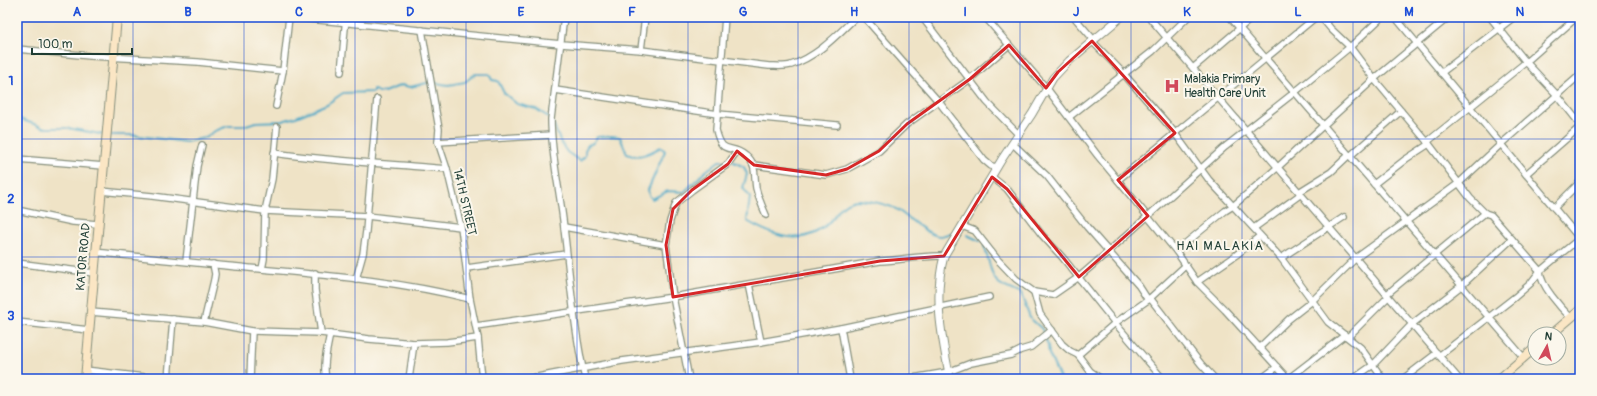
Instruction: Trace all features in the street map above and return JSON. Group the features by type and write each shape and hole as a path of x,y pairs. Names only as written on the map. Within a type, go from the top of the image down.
{"main road":[{"path":"113,57 117,17"},
{"name":"KATOR ROAD","path":"85,375 113,57"},
{"path":"1562,326 1579,312"},
{"path":"1499,379 1527,355"}],"street":[{"path":"276,106 283,71 289,17 345,20 422,30 561,44 641,50 769,66 790,65 805,58 828,43 856,17"},
{"path":"564,17 551,119 551,135 564,227 573,312 585,379"},
{"path":"641,50 645,17"},
{"path":"725,17 720,60 716,130 719,142 723,147 747,156 754,165 756,187 766,214"},
{"path":"864,17 939,102 984,160 991,166 997,167"},
{"path":"922,17 997,114 1018,134"},
{"path":"985,17 1048,90 1118,180 1176,251 1197,282 1225,310 1288,379 1347,336 1387,295 1434,254 1485,213"},
{"path":"1074,17 1175,133 1201,170 1281,258 1328,322 1361,348 1383,379"},
{"path":"949,376 938,308 940,272 944,256 997,167 1048,90 1050,83 1058,72 1121,17"},
{"path":"1149,17 1459,379"},
{"path":"1069,117 1123,73 1153,51 1188,17"},
{"path":"1230,17 1524,358"},
{"path":"1193,68 1253,17"},
{"path":"1118,180 1316,17"},
{"path":"1321,17 1350,47 1374,79 1428,143 1470,198 1485,213 1491,214 1540,271 1540,276 1554,299 1571,318"},
{"path":"962,226 975,231 997,259 1016,279 1034,292 1053,295 1079,277 1201,170 1225,147 1350,47 1382,17"},
{"path":"1395,17 1580,239 1540,271 1530,284 1515,297 1488,317 1450,349 1438,354 1403,379"},
{"path":"1176,251 1233,206 1374,79 1449,17"},
{"path":"1490,17 1526,62 1557,95 1580,124"},
{"path":"1441,73 1514,17"},
{"path":"1374,184 1428,143 1526,62 1577,17"},
{"path":"341,72 345,20"},
{"name":"14TH STREET","path":"422,30 439,129 438,142 447,169 461,227 470,299 478,338 482,379"},
{"path":"754,165 826,175 847,169 880,151 907,124 970,79 1009,45"},
{"path":"17,49 198,62 283,71"},
{"path":"1259,348 1289,319 1312,301 1356,258 1459,183 1580,75"},
{"path":"555,90 718,114 837,125"},
{"path":"356,278 363,254 377,99"},
{"path":"1254,228 1300,193 1331,172 1401,111"},
{"path":"262,269 264,259 265,211 272,179 276,127"},
{"path":"1526,174 1580,127"},
{"path":"438,142 551,135"},
{"path":"1013,144 1047,176 1087,227 1139,286 1201,364 1215,379"},
{"path":"186,261 197,161 202,145"},
{"path":"689,379 673,296 666,245 672,212 676,203 728,164 737,151"},
{"path":"274,153 342,162 372,162 447,169"},
{"path":"17,159 104,166"},
{"path":"992,176 1007,189 1042,236 1079,277 1115,323 1163,379"},
{"path":"1554,208 1580,182"},
{"path":"101,191 265,211 367,216 461,227"},
{"path":"17,210 73,222 98,224"},
{"path":"1281,258 1344,217"},
{"path":"564,227 666,245"},
{"path":"1197,282 1260,236"},
{"path":"1353,379 1373,365 1412,324 1461,286 1512,239"},
{"path":"95,252 356,278 435,290 470,299"},
{"path":"467,268 566,254"},
{"path":"476,326 749,284 880,261 899,260 925,255 944,256"},
{"path":"17,263 94,273"},
{"path":"204,322 215,274 213,264"},
{"path":"1078,355 1115,323 1149,299 1185,266"},
{"path":"315,273 315,290 321,333"},
{"path":"749,284 761,342"},
{"path":"1034,292 1040,314 1052,330 1070,351 1078,355 1090,371 1101,379"},
{"path":"526,379 583,368 683,352 761,342 841,328 989,297"},
{"path":"91,312 204,322 252,331 321,333 414,343 448,342 478,338"},
{"path":"168,379 173,319"},
{"path":"17,322 89,330"},
{"path":"841,328 850,379"},
{"path":"907,379 949,376 971,363 1011,355 1031,347 1052,330"},
{"path":"250,379 252,331"},
{"path":"326,379 326,357 330,334"},
{"path":"409,379 414,343"},
{"path":"1261,379 1277,367"},
{"path":"85,375 161,379"},
{"path":"17,378 26,379"}],"highlighted area":[{"path":"1092,41 1175,133 1118,180 1148,216 1079,277 1007,189 992,177 944,256 880,261 673,297 666,245 673,209 692,190 728,164 737,151 754,165 826,175 847,169 879,151 907,124 970,79 1009,45 1046,88 1058,72"}],"waterway":[{"path":"109,135 132,135 186,142 204,138 215,131 228,126 243,126 256,122 282,121 296,117 327,104 343,93 373,92 373,89 378,92 384,92 402,85 410,87 431,82 448,85 465,82 475,74 489,74 492,80 498,81 504,93 517,104 536,109 550,118"},
{"path":"17,118 45,128 68,128 105,135"},
{"path":"553,123 561,143 567,152 580,161 585,156 585,150 588,145 593,143 597,137 620,137 627,154 636,156 644,155 661,147 665,151 648,190 652,199 668,191 684,192 719,161 727,161"},
{"path":"732,161 744,167 747,174 743,188 750,197 747,221 768,232 790,237 811,235 830,221 844,205 857,200 892,207 929,233 941,236 951,233"},
{"path":"967,235 980,241"},
{"path":"984,246 994,277 1000,284 1021,294 1030,318 1042,329 1049,354 1060,379"}],"place":[{"name":"Malakia Primary Health Care Unit","path":"1172,86"}],"district":[{"name":"HAI MALAKIA","path":"1220,245"}]}
